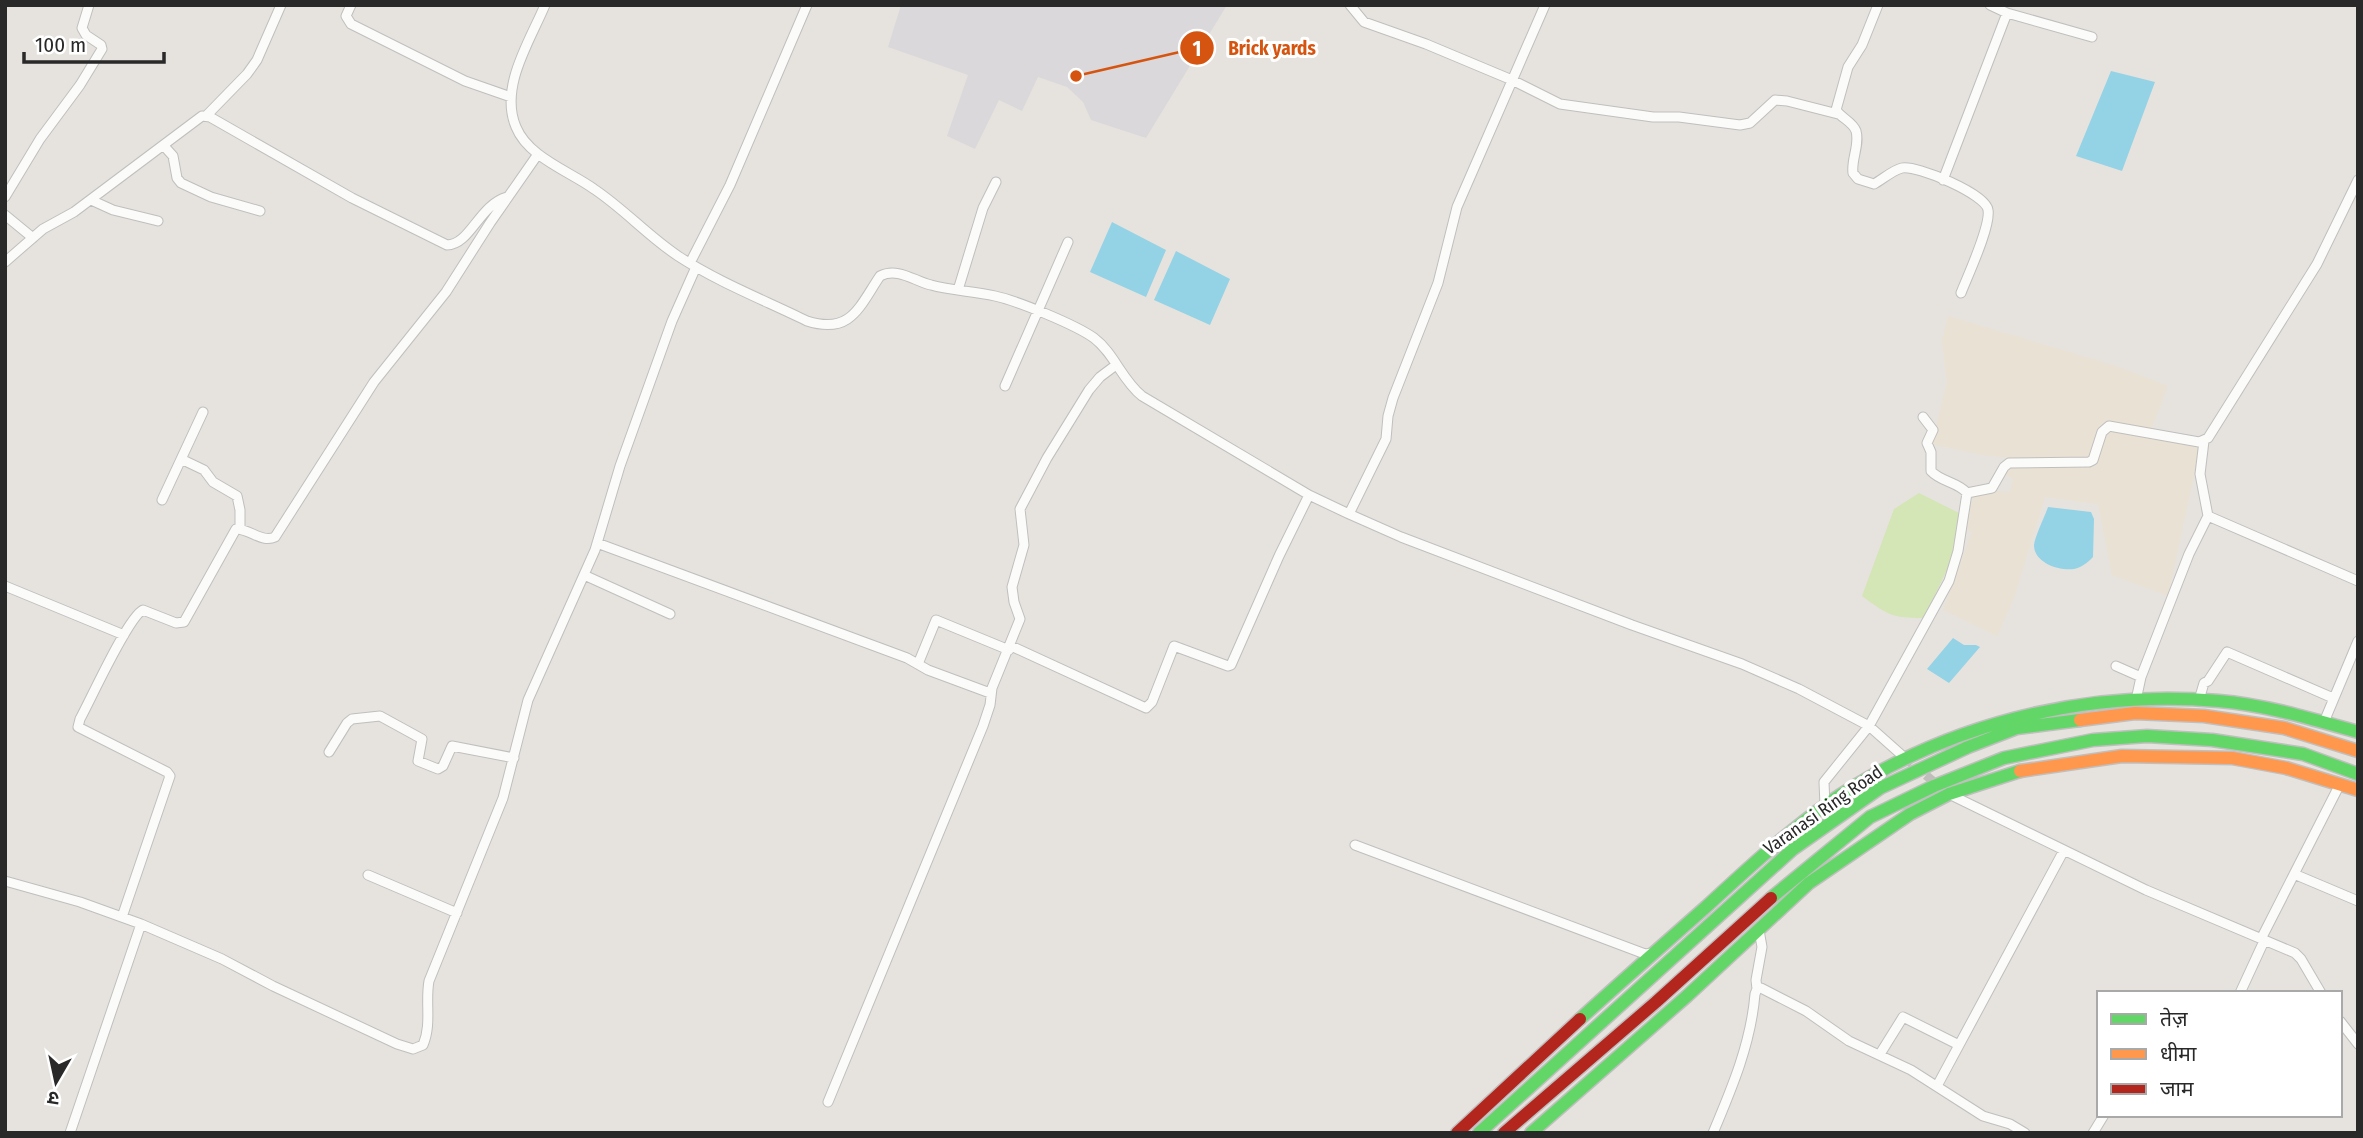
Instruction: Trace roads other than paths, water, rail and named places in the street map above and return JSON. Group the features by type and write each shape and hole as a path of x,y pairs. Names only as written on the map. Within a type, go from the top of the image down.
{"main road":[{"path":"1455,1133 1770,850 1825,806 1905,758 2004,720 2082,704 2136,700 2199,700 2278,711 2358,732"},
{"name":"Varanasi Ring Road","path":"1479,1133 1793,849 1880,788 1968,747 2017,728 2135,713 2204,716 2284,728 2358,751"},
{"path":"1504,1133 1656,1002 1789,881 1870,817 1934,786 2004,758 2093,740 2147,736 2212,740 2303,754 2358,774"},
{"path":"1531,1133 1809,883 1910,814 1949,794 2019,771 2122,755 2232,758 2286,768 2358,790"}],"street":[{"path":"5,197 40,139 102,49 101,45 86,36 82,28 89,5"},
{"path":"5,262 33,238 206,116 257,60 281,5"},
{"path":"351,5 346,16 351,24 465,81 512,97"},
{"path":"545,5 513,80 515,125 524,140 538,154 596,190 675,254 693,265 819,325 834,326 845,323 854,315 880,276 894,272 931,285 1002,298 1038,312 1092,337 1103,345 1132,388 1142,396 1309,495 1401,537 1742,664 1800,689 1869,726 1905,758"},
{"path":"5,881 80,902 141,924 222,959 397,1044 413,1049 423,1045 427,1037 426,993 429,981 503,798 528,700 597,543 620,466 693,265 807,5"},
{"path":"1350,5 1364,22 1512,80 1569,106 1740,125 1750,123 1770,102 1781,99 1838,114 1856,131 1857,144 1852,167 1858,179 1874,184 1899,169 1907,168 1942,180 1982,199 1989,212 1961,293"},
{"path":"1349,514 1386,439 1393,398 1438,283 1457,207 1545,5"},
{"path":"1838,114 1837,106 1848,67 1862,45 1878,5"},
{"path":"1990,5 2007,13 2092,37"},
{"path":"1942,180 2007,13"},
{"path":"206,116 364,204 441,243 453,246 458,244 490,205 507,197"},
{"path":"164,146 173,156 177,178 181,183 211,197 260,211"},
{"path":"240,529 265,539 275,537 374,382 440,301 538,154"},
{"path":"2136,700 2141,677 2189,554 2208,516 2200,474 2204,441 2214,430 2318,264 2358,180"},
{"path":"958,290 983,208 996,182"},
{"path":"90,200 113,210 158,221"},
{"path":"5,215 33,238"},
{"path":"1005,386 1068,242"},
{"path":"458,244 470,256"},
{"path":"828,1102 983,726 990,705 990,693 1020,619 1012,595 1017,563 1024,545 1020,509 1047,458 1089,390 1116,365"},
{"path":"162,500 203,412"},
{"path":"1825,806 1824,782 1869,726 1949,581 1955,565 1967,493 1962,487 1937,477 1931,471 1931,452 1927,443 1933,430 1923,417"},
{"path":"1967,493 1992,488 2009,463 2089,462 2093,460 2102,432 2109,426 2204,441"},
{"path":"181,459 204,470 213,482 237,496 240,529"},
{"path":"918,664 936,620 1010,648 1146,708 1152,702 1174,646 1231,665 1309,495"},
{"path":"2208,516 2358,581"},
{"path":"122,917 170,776 167,772 78,727 135,616 143,610 176,623 184,622 233,534 240,529"},
{"path":"597,543 990,693"},
{"path":"584,575 670,614"},
{"path":"5,586 124,635"},
{"path":"2324,722 2358,641"},
{"path":"2199,700 2204,683 2227,652 2333,698"},
{"path":"2116,666 2141,677"},
{"path":"329,752 347,723 352,719 372,716 388,719 419,735 423,742 418,761 438,769 443,766 452,746 514,758"},
{"path":"2241,991 2262,940 2340,784"},
{"path":"1949,794 2063,852 2295,953 2320,991"},
{"path":"1356,845 1645,954 1654,952"},
{"path":"1937,1086 2063,852"},
{"path":"2294,874 2358,901"},
{"path":"368,875 457,914"},
{"path":"70,1133 141,924"},
{"path":"1713,1133 1749,1034 1762,947 1759,930"},
{"path":"1757,989 1766,990 1815,1016 1849,1041 1880,1054 1983,1116 2010,1124 2025,1133"},
{"path":"1880,1054 1903,1017 1959,1045"},
{"path":"2342,1024 2358,1044"},
{"path":"2093,1133 2103,1117"}],"water":[{"path":"2111,71 2155,82 2122,171 2076,156"},
{"path":"1112,222 1166,250 1146,297 1090,272"},
{"path":"1176,251 1230,279 1210,325 1154,300"},
{"path":"2048,507 2091,512 2094,519 2093,557 2082,566 2061,569 2038,557 2034,545"},
{"path":"1953,638 1964,645 1980,647 1949,683 1927,669"}],"tunnel":[{"path":"1905,758 1939,786"}],"place":[{"name":"Brick yards","path":"1076,76"}]}
